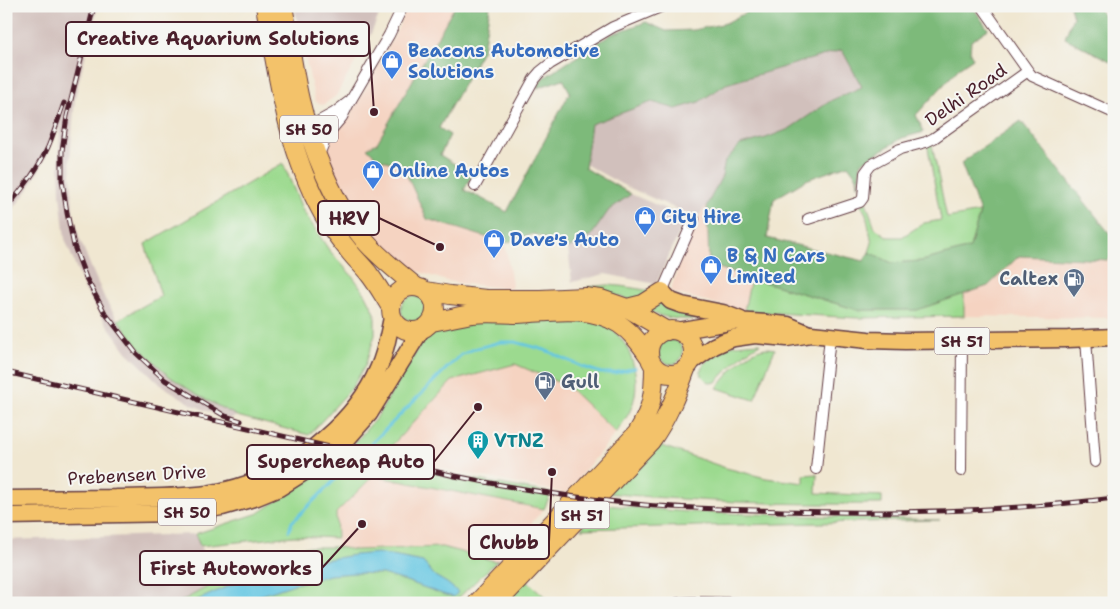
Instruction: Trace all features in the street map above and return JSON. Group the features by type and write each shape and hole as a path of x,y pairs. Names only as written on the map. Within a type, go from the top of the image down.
{"highway":[{"name":"SH 50","path":"265,6 282,102 291,136 311,189 324,214 349,251 368,273 396,324 407,331 414,331 426,326 434,316 434,302 431,296 379,256 364,241 341,208 334,194 318,157 308,127 297,84 283,6"},
{"name":"SH 50","path":"391,312 392,299 402,289 410,286 421,289"},
{"path":"421,289 453,296 506,300 585,297 600,299 627,308 686,336 693,351 688,366"},
{"path":"627,308 643,304 662,292"},
{"path":"426,326 473,314 592,313 606,317 632,334 652,362"},
{"name":"SH 51","path":"477,603 637,433 646,419 653,392 652,362 649,351 651,344 660,333 672,331"},
{"name":"SH 51","path":"652,362 664,373 669,374 681,372 688,366"},
{"name":"SH 51","path":"497,603 651,441 667,416 688,366"}],"main road":[{"path":"662,292 671,301 682,305 723,313 746,321"},
{"name":"Prebensen Drive","path":"6,499 149,497 207,494 232,488 276,471 300,458 338,427 350,414 372,382 379,368 385,350 391,312"},
{"name":"SH 51","path":"672,331 746,321 788,325 811,334 830,337 868,340 962,341 1114,338"},
{"name":"Prebensen Drive","path":"6,516 178,513 239,503 279,488 328,457 348,438 369,414 426,326"},
{"name":"SH 51","path":"688,366 714,346 734,338 755,336 787,338 811,334"}],"street":[{"path":"318,157 326,138 342,117 389,35 403,6"},
{"path":"475,186 534,79 540,72 550,64 613,27 663,6"},
{"path":"982,6 1032,76 1114,113"},
{"name":"Delhi Road","path":"808,219 860,202 863,198 865,173 871,165 900,149 934,138 1028,71"},
{"path":"291,136 334,113 351,100"},
{"path":"662,292 694,219"},
{"path":"816,469 830,337"},
{"path":"1086,339 1095,462"},
{"path":"961,471 962,341"},
{"path":"678,603 740,603"}],"shaded area":[{"path":"6,6 98,6 75,97 70,160 73,209 79,237 105,299 137,345 169,376 199,396 237,416 228,420 193,405 161,385 127,352 103,319 84,288 65,239 60,194 60,123 45,159 28,190 6,218"},
{"path":"294,6 383,6 369,38 341,26 300,33"},
{"path":"408,6 455,6 377,143 367,148 378,159 402,165 427,219 505,243 512,284 511,289 447,281 411,269 396,259 358,221 340,192 324,137 350,116 394,37"},
{"path":"341,26 369,38 336,96 323,105 315,101 300,33"},
{"path":"842,50 862,87 832,100 789,129 740,145 725,161 722,176 707,205 697,218 621,184 585,164 591,124 652,102 676,109 699,102 726,84"},
{"path":"631,194 670,211 685,220 656,284 605,274 572,282 568,248 591,236 609,210"},
{"name":"B & N Cars Limited","path":"707,205 709,265 751,278 744,311 670,292 697,218"},
{"path":"1114,255 1114,318 964,316 964,293 989,286 1019,256 1108,260"},
{"path":"515,364 568,386 616,433 566,493 381,457 452,381"},
{"path":"373,476 544,509 495,561 442,547 355,550 338,547 336,513"},
{"path":"195,534 206,557 211,585 178,603 6,603 6,540"}],"green space":[{"path":"455,6 490,6 483,49 439,128 450,135 440,155 472,175 464,190 507,212 570,92 563,79 537,88 542,79 612,34 646,22 666,31 694,30 726,23 758,6 972,6 988,29 971,41 970,53 973,58 960,67 916,115 924,132 902,138 861,163 858,186 857,177 848,165 806,180 774,199 767,238 864,261 869,252 892,263 922,261 970,248 980,212 961,163 1021,121 1110,234 1114,229 1114,255 1108,260 1019,256 988,286 917,310 858,310 709,265 707,205 722,176 725,161 740,145 789,129 832,100 862,87 842,50 726,84 699,102 676,109 652,102 591,124 585,168 631,194 609,210 591,236 568,248 534,234 505,243 427,219 402,165 378,159 367,148 377,143"},
{"path":"1070,6 1097,6 1104,16 1114,15 1114,63 1065,38 1073,17"},
{"path":"931,140 947,218 980,212 970,248 922,261 892,263 869,252 872,243 866,214 861,205 866,202 875,228 888,237 902,237 924,223 941,220 927,142"},
{"path":"283,163 303,211 329,250 354,278 366,295 375,313 375,335 365,366 351,389 309,435 237,416 199,396 169,376 137,345 118,320 161,296 145,244"},
{"path":"751,278 858,310 917,310 964,293 964,316 857,318 744,311"},
{"path":"608,285 652,291 632,301 588,289 587,287"},
{"path":"414,296 423,300 427,309 423,318 414,322 405,318 401,309 405,300"},
{"path":"661,301 720,317 673,318 664,317 646,310"},
{"path":"566,317 604,324 614,331 630,354 636,379 635,396 629,413 616,433 567,386 515,364 452,381 381,457 353,445 377,417 419,347 437,332 446,327 478,321 507,318"},
{"path":"671,340 679,344 683,352 679,360 671,364 663,360 659,352 663,344"},
{"path":"760,343 736,361 716,382 711,383 702,375 701,370 705,362 729,346"},
{"path":"759,349 775,349 754,400 717,388 745,357"},
{"path":"659,445 726,468 766,478 804,483 804,475 817,474 816,493 882,496 882,504 744,502 606,493"},
{"path":"336,455 551,493 544,509 373,476 336,513 337,538 294,536 200,546 195,534 259,513 299,486"},
{"path":"605,505 689,512 940,520 581,529"},
{"path":"292,547 338,547 355,550 442,547 495,561 498,560 453,603 178,603 211,585 206,557 244,551"},
{"path":"525,579 552,603 503,603"}],"water":[{"path":"378,553 423,562 435,576 458,592 454,597 382,574 355,573 330,575 237,603 191,603 284,564"}],"waterway":[{"path":"372,443 461,355 474,349 500,342 515,342 545,350 601,373 614,373 635,368"},
{"path":"289,531 292,522 348,467"},
{"path":"291,551 291,568"}],"railway":[{"path":"94,6 67,116 62,151 62,180 74,246 86,278 105,313 136,353 165,380 225,416 241,421"},
{"path":"6,208 29,179 44,155 64,103"},
{"path":"6,372 455,476 550,493 621,503 781,511 906,512 989,509 1114,498"}],"place":[{"name":"Beacons Automotive Solutions","path":"392,80"},
{"name":"Creative Aquarium Solutions","path":"374,112"},
{"name":"Online Autos","path":"373,190"},
{"name":"City Hire","path":"645,236"},
{"name":"HRV","path":"440,247"},
{"name":"Dave's Auto","path":"494,259"},
{"name":"B & N Cars Limited","path":"711,285"},
{"name":"Caltex","path":"1074,298"},
{"name":"Gull","path":"545,401"},
{"name":"Supercheap Auto","path":"478,407"},
{"name":"VTNZ","path":"478,460"},
{"name":"Chubb","path":"552,472"},
{"name":"First Autoworks","path":"362,524"}]}
